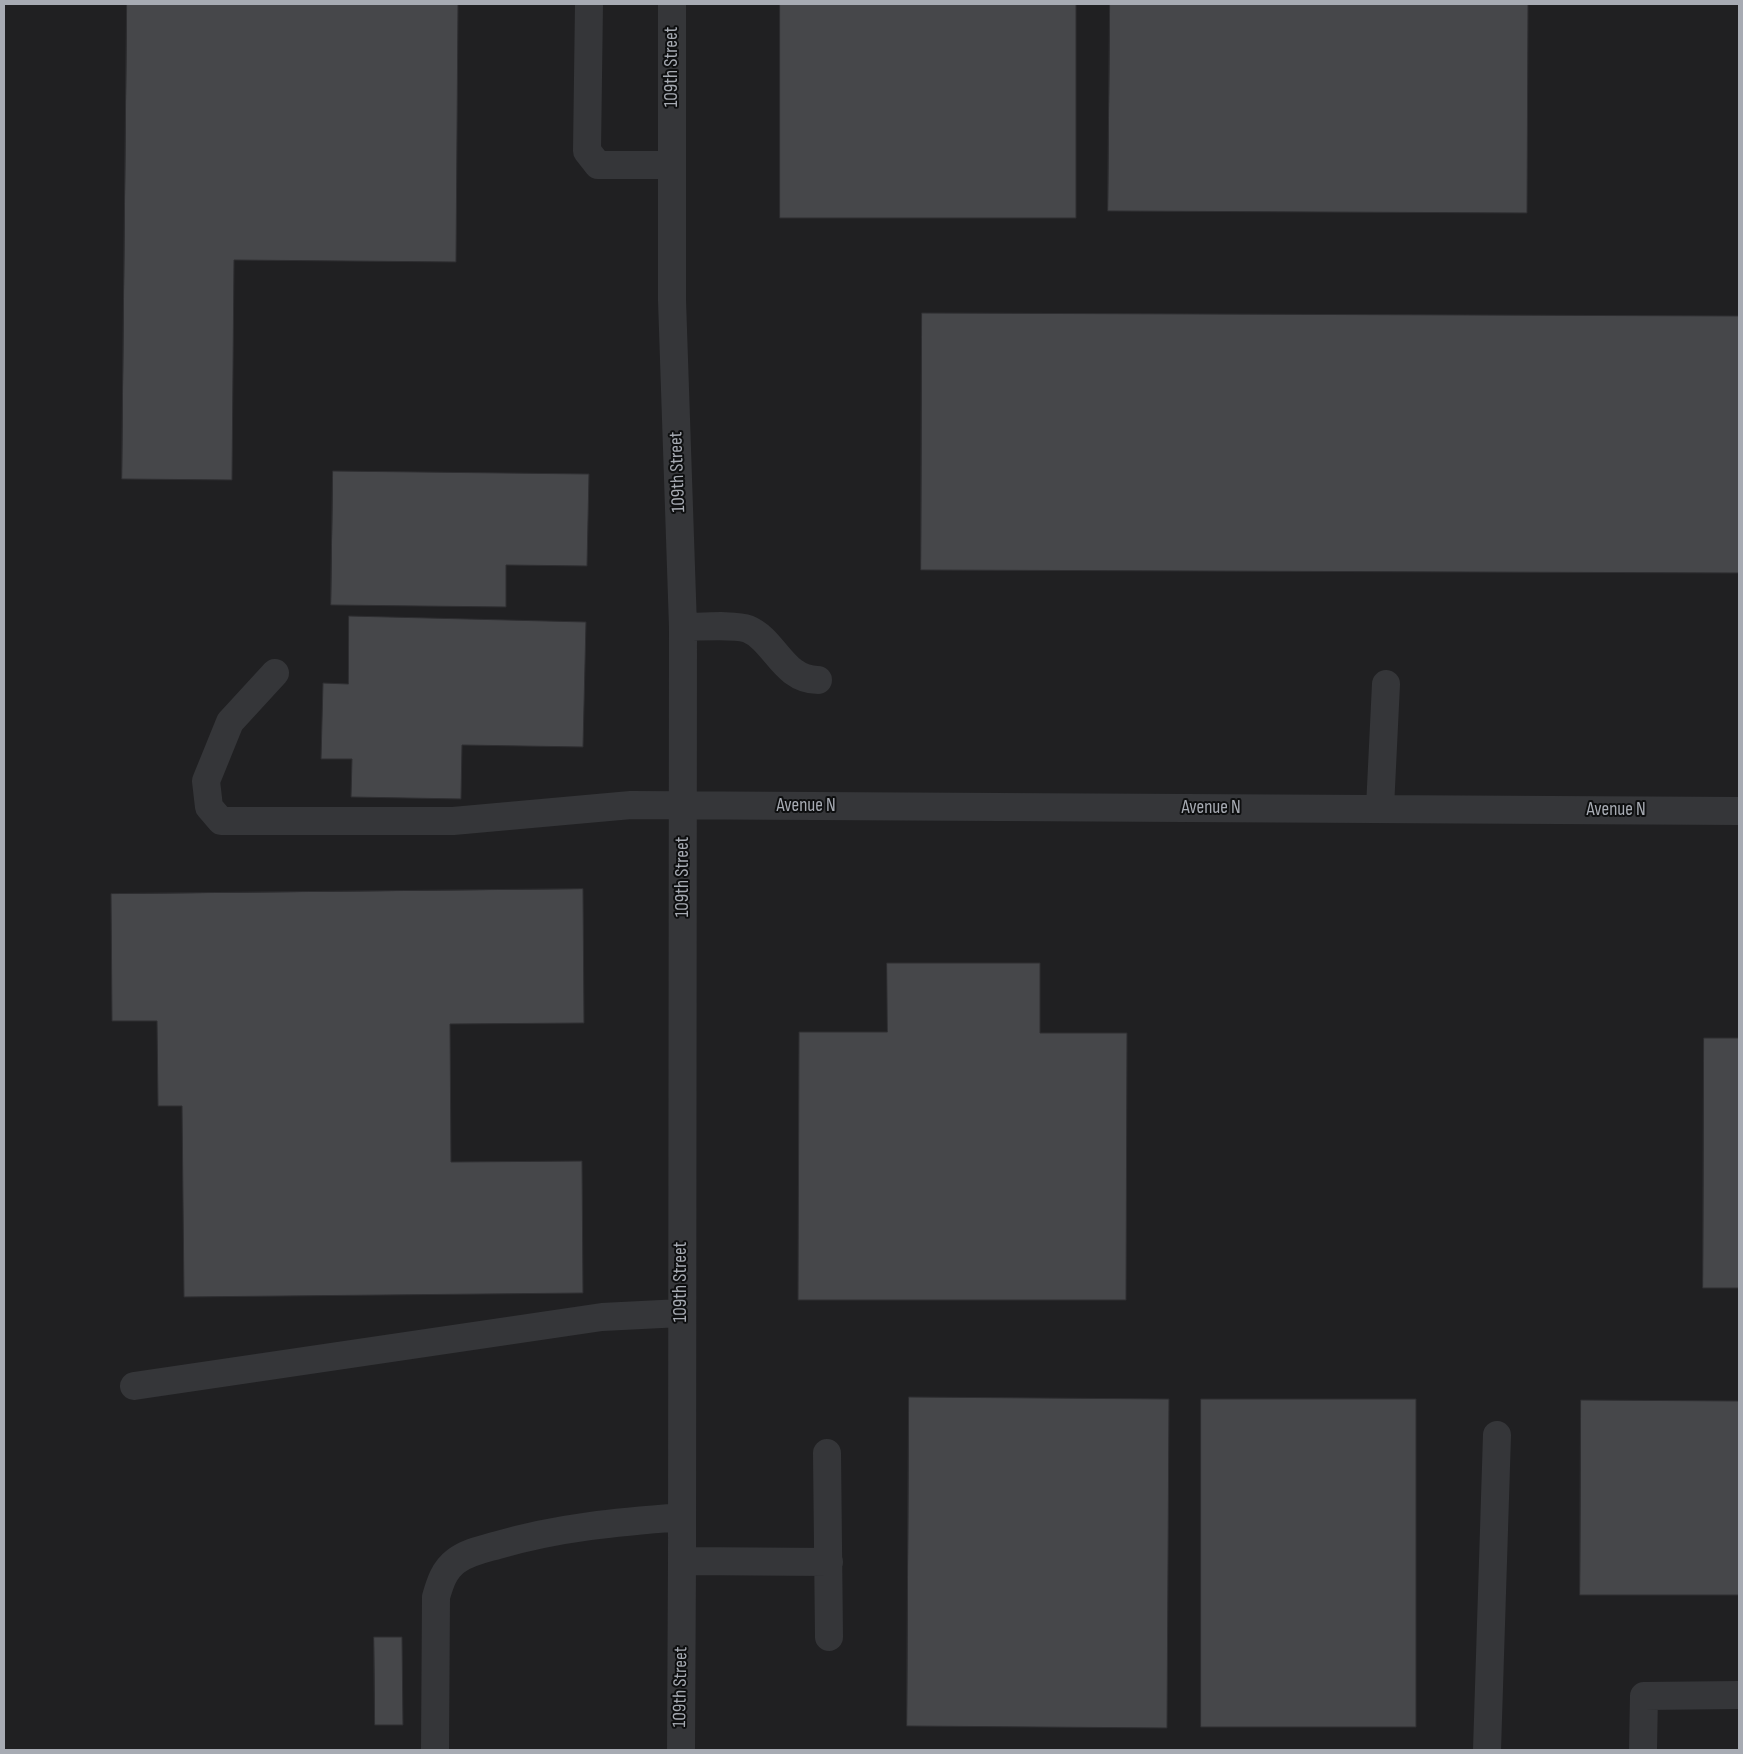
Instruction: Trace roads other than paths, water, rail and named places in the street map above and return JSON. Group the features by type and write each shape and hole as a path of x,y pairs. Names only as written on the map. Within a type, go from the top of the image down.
{"street":[{"path":"589,4 587,151 598,165 672,165"},
{"name":"109th Street","path":"672,4 672,300 683,627 681,1750"},
{"path":"683,627 747,628 758,634 777,657 796,674 810,680 818,680"},
{"name":"Avenue N","path":"275,673 230,722 206,781 209,807 221,821 454,821 631,805 1380,808 1739,812"},
{"path":"1380,808 1386,684"},
{"path":"134,1386 602,1317 681,1313"},
{"path":"1487,1750 1497,1435"},
{"path":"827,1453 829,1637"},
{"path":"435,1750 436,1596 441,1578 455,1562 470,1553 544,1533 598,1524 682,1517"},
{"path":"682,1561 829,1562"},
{"path":"1643,1750 1644,1696 1739,1695"}]}
